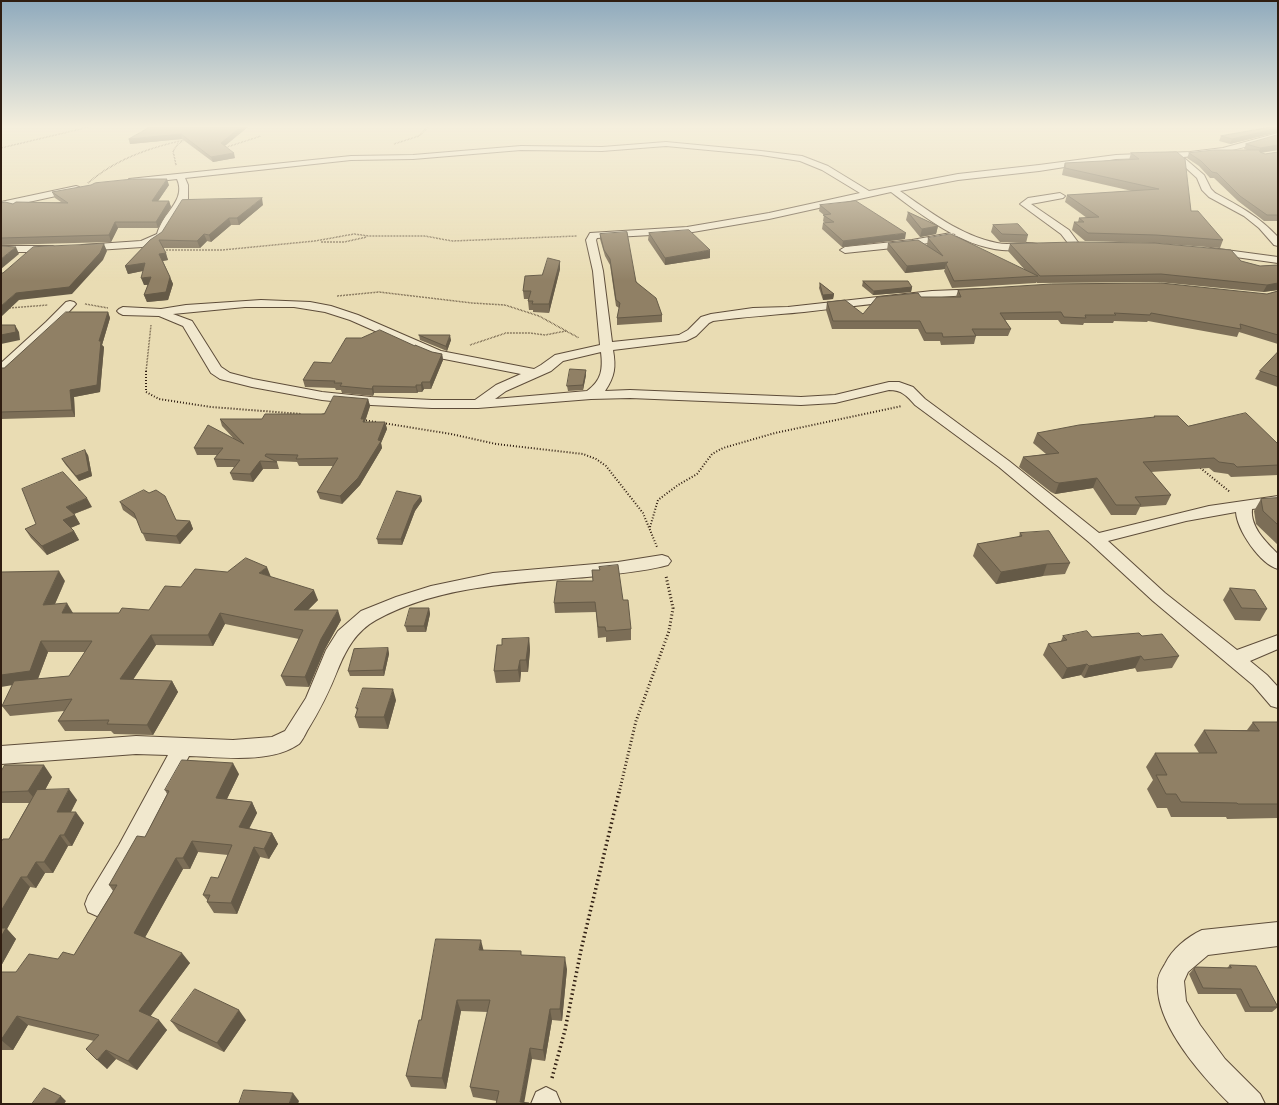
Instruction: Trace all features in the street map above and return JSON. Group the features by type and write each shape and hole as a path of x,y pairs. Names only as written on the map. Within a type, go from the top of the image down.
{"street":[{"path":"126,182 174,178"},
{"path":"1,249 67,249 126,246 149,243 161,236 167,222 183,198 184,185 180,178"},
{"path":"841,178 868,194"},
{"path":"591,395 600,388 609,366 605,347 598,271 591,240 594,236 687,230 769,216 892,189 955,178"},
{"path":"1201,178 1207,190 1212,195 1247,214 1262,226 1278,243"},
{"path":"1,205 84,187"},
{"path":"892,189 921,210 964,234 993,246 1042,246"},
{"path":"1060,196 1031,200 1025,204 1065,232 1075,245"},
{"path":"845,250 912,243 964,234"},
{"path":"1061,245 1087,245"},
{"path":"19,261 33,249"},
{"path":"1200,250 1278,260"},
{"path":"478,404 501,388 552,365 559,358 605,347 682,338 692,332 705,320 720,316 932,294 987,290"},
{"path":"123,310 161,313 187,308 243,303 300,305 342,312 423,349 536,373"},
{"path":"1,370 50,325 70,304"},
{"path":"161,313 188,324 216,370 225,376 238,380 322,396 371,401 432,404 478,404 591,395 646,394 801,401 835,399 889,386 899,386 908,390 920,402 1004,464 1096,539 1159,597 1260,680 1278,700"},
{"path":"1096,539 1163,522 1245,505 1278,501"},
{"path":"1245,505 1243,511 1245,521 1251,534 1268,555 1278,563"},
{"path":"1,755 68,749 136,746 256,748 275,745 292,737 315,702 336,650 344,636 368,616 402,601 437,590 493,579 618,568 662,561"},
{"path":"1236,660 1250,652 1278,642"},
{"path":"97,904 127,853 182,747"},
{"path":"1250,1104 1215,1069 1190,1035 1174,1004 1171,980 1179,963 1202,943 1278,934"}],"path":[{"path":"84,187 94,178"},
{"path":"149,243 163,249 204,251 315,241 354,234 369,236 426,236 446,240 463,241 594,236"},
{"path":"315,241 344,242 369,236"},
{"path":"300,305 332,297 374,292 472,303 505,305 539,316 584,341 605,347"},
{"path":"455,357 472,344 496,335 521,333 545,335 567,331"},
{"path":"650,528 658,500 696,474 712,454 722,448 775,433 920,402"},
{"path":"1193,462 1245,505"}],"building":[{"path":"1108,178 1187,178 1191,211 1198,211 1223,240 1156,235 1088,233 1074,222 1084,222 1079,218 1099,217 1067,195 1159,189"},
{"path":"1222,178 1278,178 1278,215 1267,215 1240,196"},
{"path":"133,179 167,179 152,201 169,201 156,222 115,222 109,235 1,238 1,203 68,203 52,192 95,183"},
{"path":"262,198 237,218 229,218 209,235 204,234 197,241 159,240 166,253 159,254 170,277 166,292 144,295 151,277 141,278 145,263 125,266 150,240 162,232 182,200"},
{"path":"856,201 906,233 843,241 823,223 834,222 823,215 831,214 820,205"},
{"path":"908,212 938,226 922,229"},
{"path":"1018,224 1028,235 1002,234 993,225"},
{"path":"689,230 710,250 665,258 649,233"},
{"path":"627,232 636,282 656,298 662,315 617,318 620,303 616,300 610,259 604,250 600,234"},
{"path":"951,234 1038,276 954,281 946,264 948,262 907,266 888,243 918,240 943,256 928,238"},
{"path":"1076,242 1154,243 1231,250 1241,261 1260,266 1278,265 1278,283 1267,285 1161,274 1040,276 1010,244"},
{"path":"104,244 100,253 69,287 16,293 1,306 1,273 3,273 33,247"},
{"path":"1,246 16,247 1,259"},
{"path":"548,258 560,261 549,304 532,304 533,301 528,301 531,291 523,291 525,276 542,275"},
{"path":"863,281 908,281 912,287 874,291"},
{"path":"820,283 834,294 823,295"},
{"path":"1161,283 1267,294 1278,291 1278,335 1240,324 1241,329 1151,313 1150,315 1114,313 1116,315 1085,315 1086,318 1064,317 1061,312 1000,313 1011,329 972,329 976,336 943,337 942,333 926,333 920,321 833,321 827,302 845,300 863,314 877,297 918,293 921,297 961,297 958,290 1051,284"},
{"path":"66,312 108,312 99,341 101,341 97,385 70,390 72,410 1,412 1,368 4,368"},
{"path":"1,325 15,325 16,332 1,335"},
{"path":"380,330 415,346 442,354 430,382 422,382 421,385 416,385 416,387 373,386 372,389 340,386 342,383 334,383 335,381 303,380 314,362 331,363 346,338 361,338"},
{"path":"419,335 450,335 446,346"},
{"path":"1278,352 1278,377 1260,371"},
{"path":"570,369 586,370 583,385 567,386"},
{"path":"334,396 368,399 361,419 364,419 363,422 385,422 378,440 381,441 358,478 340,496 317,492 338,458 296,459 298,455 266,454 265,456 277,462 260,461 250,474 230,473 240,460 214,459 223,448 194,448 208,425 244,444 220,419 262,419 265,414 324,414"},
{"path":"1246,413 1278,444 1278,465 1237,467 1234,464 1219,462 1214,458 1143,462 1171,495 1135,497 1141,505 1116,505 1097,478 1059,483 1055,482 1023,457 1059,453 1037,433 1079,425 1155,417 1154,416 1178,416 1188,426"},
{"path":"85,450 89,471 76,476 62,459"},
{"path":"63,472 87,498 66,507 75,515 63,520 74,531 42,546 25,529 36,524 22,489"},
{"path":"144,490 149,493 156,490 165,496 176,520 190,521 176,536 142,533 134,513 120,502"},
{"path":"397,491 421,496 414,505 401,539 377,539"},
{"path":"1278,498 1278,525 1263,511 1261,499"},
{"path":"1049,531 1070,563 1047,564 1001,572 977,544 1022,536 1020,533"},
{"path":"246,558 267,567 259,573 314,590 294,610 338,610 321,639 305,677 281,676 303,630 220,613 208,635 151,635 120,679 172,681 147,725 107,724 109,720 58,721 72,699 2,706 14,681 69,676 92,641 41,641 30,671 1,675 1,572 59,571 43,605 67,603 62,613 119,613 122,608 149,610 165,586 181,587 195,569 227,572"},
{"path":"618,565 623,600 628,600 631,629 606,631 605,627 598,627 595,602 554,603 557,581 593,581 592,570 600,570 599,567"},
{"path":"1230,588 1255,590 1267,609 1242,608"},
{"path":"410,608 429,608 424,626 405,626"},
{"path":"1087,631 1092,637 1139,633 1142,636 1162,634 1179,656 1144,660 1141,656 1089,666 1087,664 1067,668 1048,644 1067,640 1063,636"},
{"path":"529,638 526,660 520,660 518,670 494,671 497,645 502,645 502,639"},
{"path":"388,648 383,670 348,671 354,649"},
{"path":"363,688 393,689 384,717 355,717 358,708 356,708"},
{"path":"1253,722 1278,722 1278,804 1181,802 1176,794 1166,794 1156,775 1167,775 1155,753 1217,753 1204,730 1259,731"},
{"path":"182,760 233,763 216,798 252,802 239,827 272,833 264,849 254,847 231,903 207,902 210,895 203,895 211,877 218,878 232,845 192,841 183,858 176,858 134,933 182,953 139,1011 159,1020 128,1061 106,1050 97,1060 86,1049 99,1035 17,1016 1,1040 1,972 16,972 29,954 58,959 63,952 74,955 117,885 109,885 137,836 145,837 169,791 165,790"},
{"path":"5,765 44,765 28,791 1,792 1,772"},
{"path":"69,789 57,812 76,812 64,835 60,835 44,862 36,862 27,877 21,877 1,911 1,842 3,839 9,839 37,790"},
{"path":"1,928 6,928 1,937"},
{"path":"436,939 481,940 479,950 521,951 521,955 565,957 560,1009 550,1009 543,1050 530,1048 520,1102 529,1104 496,1104 499,1091 470,1087 490,1000 457,1000 442,1078 406,1076 419,1020 421,1020"},
{"path":"1230,965 1256,966 1278,1007 1250,1007 1241,989 1203,988 1194,969 1195,967 1231,968"},
{"path":"195,989 239,1010 217,1043 171,1021"},
{"path":"44,1088 61,1096 54,1104 32,1104"},
{"path":"244,1090 293,1093 289,1104 239,1104"}]}
